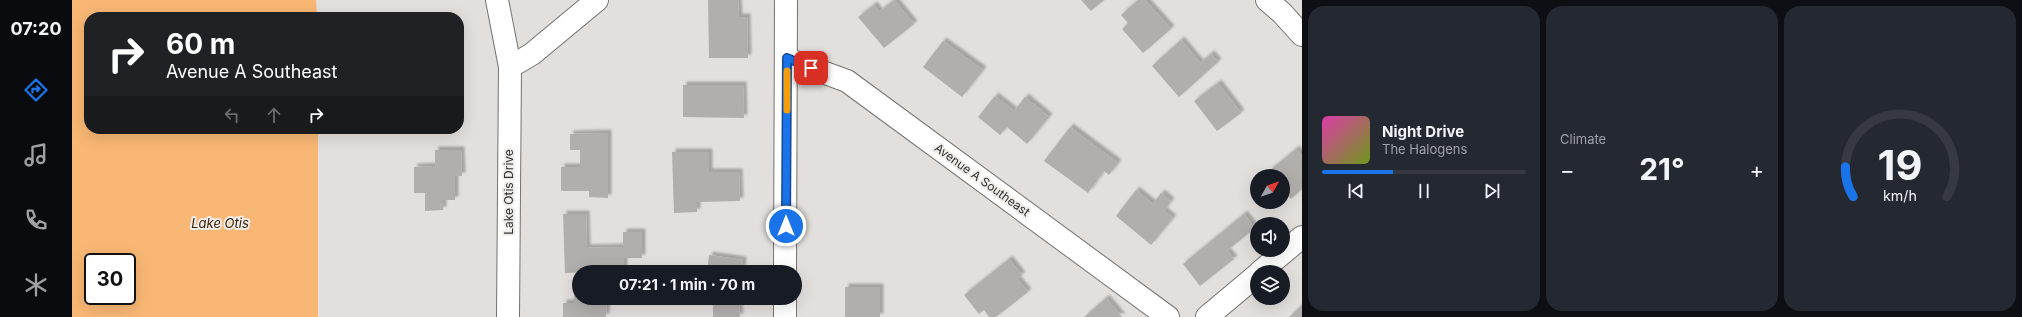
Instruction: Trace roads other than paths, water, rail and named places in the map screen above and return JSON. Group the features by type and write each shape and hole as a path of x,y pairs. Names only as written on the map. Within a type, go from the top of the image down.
{"street":[{"name":"Lake Otis Drive","path":"496,0 510,67 508,317"},
{"path":"510,67 532,54 597,0"},
{"path":"785,265 787,58 786,0"},
{"path":"1267,0 1282,13 1302,35"},
{"name":"Avenue A Southeast","path":"787,58 847,81 1168,317"},
{"path":"1268,265 1302,237"},
{"path":"1207,317 1250,281"},
{"path":"785,305 785,317"}],"water":[{"name":"Lake Otis","path":"72,0 316,0 317,12 84,12 84,134 318,134 318,317 72,317"}]}
